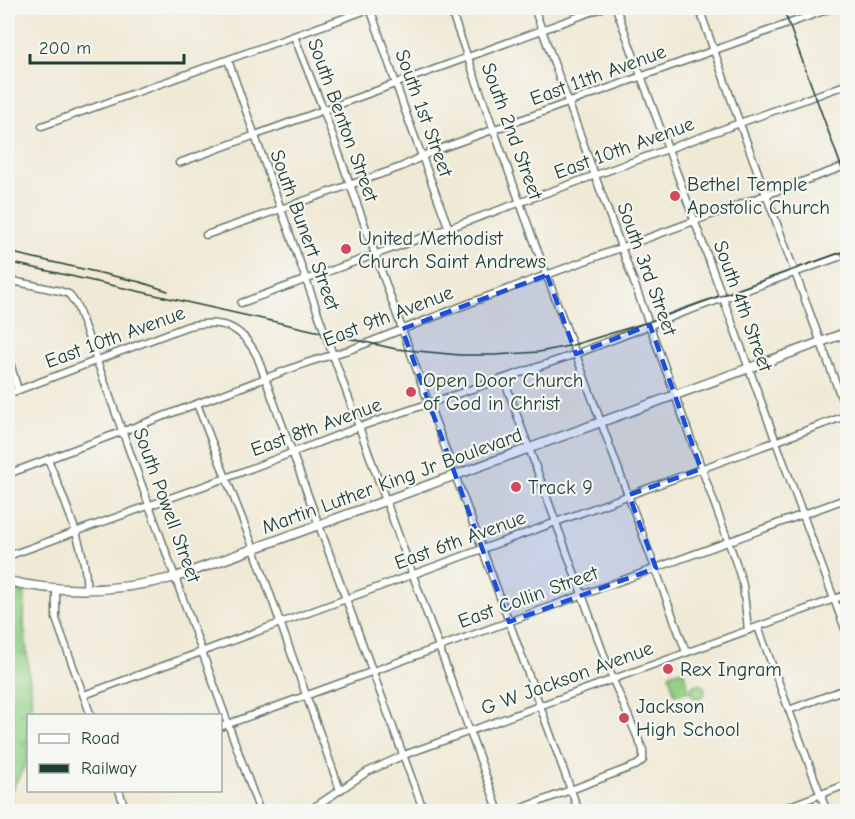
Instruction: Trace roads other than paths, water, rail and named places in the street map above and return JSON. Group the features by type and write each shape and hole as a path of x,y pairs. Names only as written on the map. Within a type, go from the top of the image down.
{"main road":[{"name":"Martin Luther King Jr Boulevard","path":"8,581 86,590 128,587 176,578 848,332"}],"street":[{"path":"42,126 371,8"},
{"name":"South 1st Street","path":"371,8 448,229"},
{"name":"South 2nd Street","path":"450,8 686,652"},
{"name":"South 3rd Street","path":"534,8 743,585 748,630"},
{"path":"179,163 602,8"},
{"name":"South 4th Street","path":"616,8 801,515 848,637"},
{"path":"699,8 847,415"},
{"name":"East 11th Avenue","path":"206,235 401,167 493,130 832,8"},
{"name":"South Benton Street","path":"294,36 351,185 579,812"},
{"name":"South Bunert Street","path":"228,60 499,812"},
{"name":"East 10th Avenue","path":"241,303 848,84"},
{"name":"East 9th Avenue","path":"8,474 848,165"},
{"name":"East 8th Avenue","path":"8,555 150,506 359,427 504,380 839,257"},
{"name":"South Powell Street","path":"8,280 60,291 69,294 73,299 204,651 260,812"},
{"name":"East 10th Avenue","path":"8,394 189,326 219,323 234,329 247,340 265,379"},
{"path":"8,356 18,390"},
{"path":"265,379 424,812"},
{"path":"504,380 613,680 643,750 643,760 637,765 512,812"},
{"path":"197,404 254,549 340,790"},
{"name":"East 6th Avenue","path":"84,695 847,415"},
{"path":"48,459 74,532 85,571 86,590"},
{"name":"East Collin Street","path":"222,726 848,498"},
{"path":"56,588 56,619 91,714"},
{"name":"G W Jackson Avenue","path":"307,812 367,772 404,755 848,594"},
{"path":"758,627 827,812"},
{"path":"789,710 848,688"},
{"path":"774,812 848,784"},
{"path":"120,792 126,812"}],"railway":[{"path":"783,8 848,185"},
{"path":"8,262 396,349 460,355 495,355 539,352 573,345 648,322 848,250"},
{"path":"8,252 140,282 168,291"}],"place":[{"name":"Bethel Temple Apostolic Church","path":"675,196"},
{"name":"United Methodist Church Saint Andrews","path":"346,249"},
{"name":"Open Door Church of God in Christ","path":"411,392"},
{"name":"Track 9","path":"516,487"},
{"name":"Rex Ingram","path":"668,669"},
{"name":"Jackson High School","path":"624,718"}]}
